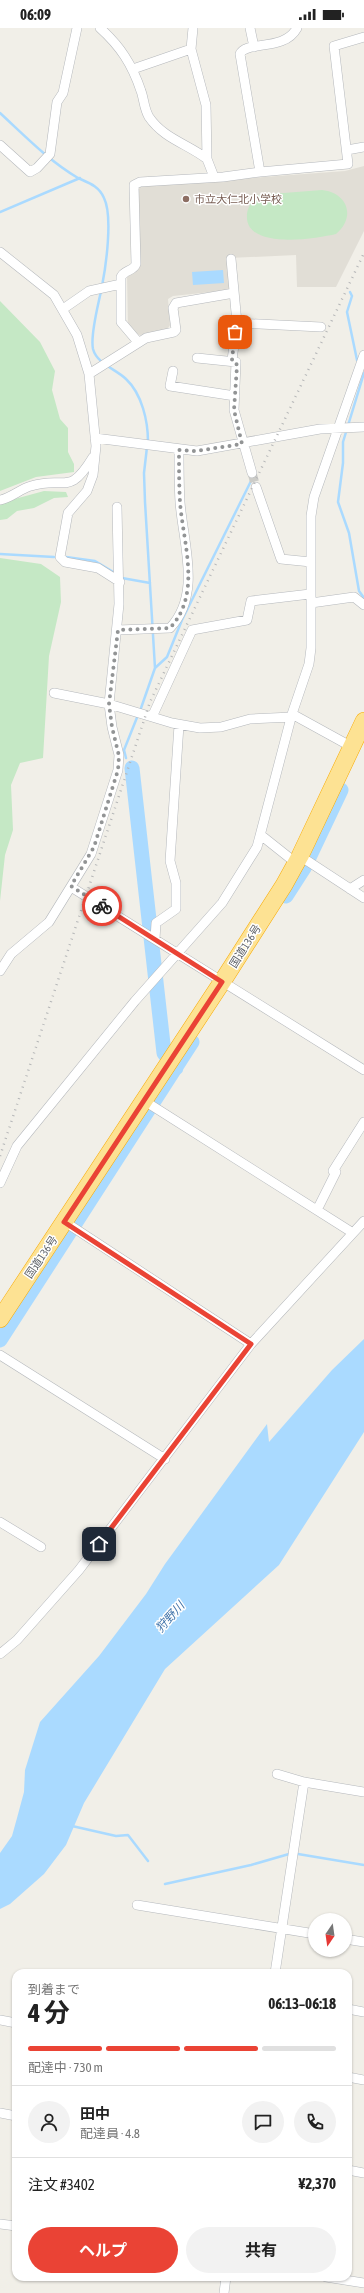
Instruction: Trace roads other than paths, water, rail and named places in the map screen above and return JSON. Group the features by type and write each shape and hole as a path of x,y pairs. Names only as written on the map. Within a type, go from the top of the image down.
{"highway":[{"name":"国道136号","path":"0,1319 222,982 298,860 364,721"}],"street":[{"path":"0,145 27,171 32,172 48,157 57,102 62,93 77,28"},
{"path":"100,28 115,41 133,69 146,112 152,120 168,137 207,160"},
{"path":"193,28 191,49 206,105 207,160 214,177"},
{"path":"250,28 254,47"},
{"path":"260,172 240,54 243,50 286,41 297,28"},
{"path":"138,342 121,322 123,274 134,268 136,264 134,185 140,182 214,177 348,164 334,46 364,37"},
{"path":"133,69 191,49"},
{"path":"347,150 364,147"},
{"path":"0,252 49,290 63,309 77,335 89,374 96,452 90,485 68,516 60,557 65,562 98,568 120,582"},
{"path":"231,259 236,324 232,360"},
{"path":"63,309 89,292 122,284"},
{"path":"89,374 138,342 146,338 169,334 176,330 173,308 176,303 234,293"},
{"path":"236,324 320,327"},
{"path":"0,1183 17,1146 135,1001 222,903 258,848 292,716 309,664 311,648 311,562 314,497 340,427 364,355"},
{"path":"197,358 232,360 236,362 234,410 242,444 252,473"},
{"path":"173,371 170,386 235,396"},
{"path":"95,438 196,451 320,429 364,427"},
{"path":"118,630 159,630 170,628 175,624 188,595 188,573 180,502 179,450"},
{"path":"0,500 35,485 74,481 79,478 96,452"},
{"path":"256,487 281,559 311,562"},
{"path":"0,971 10,954 49,922 94,847 118,770 119,756 110,720 109,704 118,630 120,582 118,507"},
{"path":"152,717 192,630 247,620 251,601 354,598 364,604"},
{"path":"54,693 109,704 179,725 211,728 250,719 292,716 352,747"},
{"path":"155,939 156,923 176,909 176,883 170,861 179,725"},
{"path":"262,836 298,860 364,898"},
{"path":"350,890 364,880"},
{"path":"71,886 364,1070"},
{"path":"143,1100 353,1233"},
{"path":"317,1210 336,1172 334,1171 364,1122"},
{"path":"0,1654 17,1640 79,1570 165,1459 251,1344 364,1221"},
{"path":"64,1222 251,1344"},
{"path":"0,1355 165,1459"},
{"path":"0,1522 41,1547"},
{"path":"277,1774 304,1782 364,1792"},
{"path":"276,1969 304,1782"},
{"path":"137,1905 308,1933"},
{"path":"352,1940 364,1942"},
{"path":"352,2010 364,2012"},
{"path":"0,2020 12,2022"},
{"path":"352,2078 364,2080"},
{"path":"0,2113 12,2115"},
{"path":"352,2171 364,2173"},
{"path":"0,2224 12,2226"},
{"path":"224,2293 226,2281"},
{"path":"351,2281 364,2283"}],"water":[{"path":"223,270 224,283 193,285 192,272"},
{"name":"狩野川","path":"364,1339 364,1432 279,1565 165,1669 84,1803 66,1845 44,1874 10,1904 0,1909 0,1853 12,1836 24,1792 25,1770 40,1722 99,1656 146,1594 165,1564 267,1424 269,1442 332,1370"}],"waterway":[{"path":"0,113 57,164 78,178 93,185 102,194 107,206 108,217 107,254 102,286"},
{"path":"0,212 80,178"},
{"path":"101,291 93,328 93,349 98,359 122,375 132,385 143,408 147,425 148,442"},
{"path":"350,292 352,296 347,312 357,360"},
{"path":"364,373 343,442 343,463 338,502 349,533 359,591 364,598"},
{"path":"140,711 155,668 145,502 144,473 147,447"},
{"path":"155,668 167,657 182,620 252,479"},
{"path":"0,554 54,557"},
{"path":"66,557 95,561 115,573"},
{"path":"122,578 150,583"},
{"path":"126,758 124,750 138,715"},
{"path":"132,768 164,1053 176,1068"},
{"path":"286,896 304,868 341,790"},
{"path":"0,1340 192,1042"},
{"path":"72,1826 116,1836 128,1835 148,1861"},
{"path":"165,1884 251,1865 289,1854"},
{"path":"298,1854 364,1865"}],"tunnel":[{"path":"252,473 256,487"}],"railway":[{"path":"0,1156 150,702 364,253"}],"place":[{"name":"市立大仁北小学校","path":"186,199"}]}
